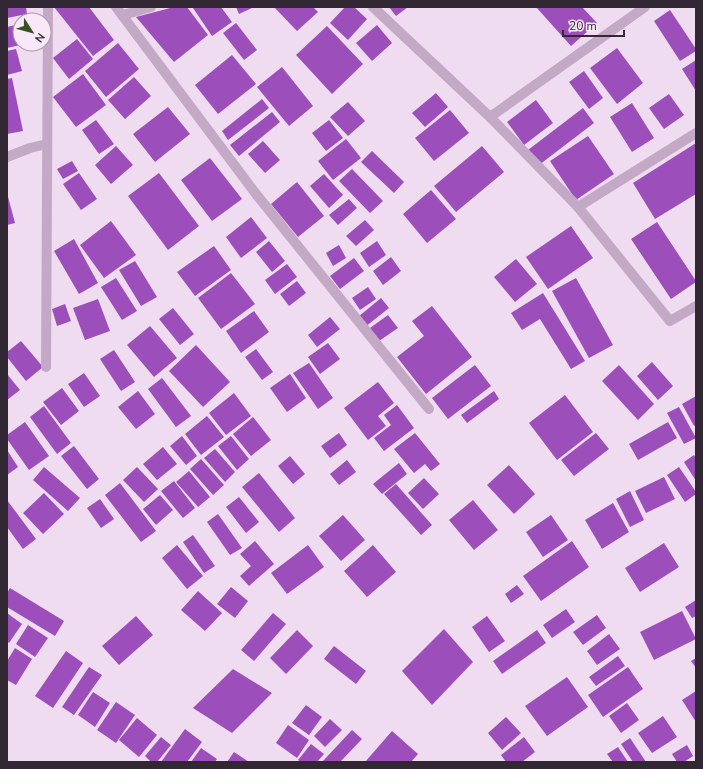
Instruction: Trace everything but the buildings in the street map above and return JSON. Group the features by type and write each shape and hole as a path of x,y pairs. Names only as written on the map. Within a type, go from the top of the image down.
{"street":[{"path":"46,367 48,7"},
{"path":"116,7 256,194 429,409"},
{"path":"123,15 151,7"},
{"path":"373,7 490,117 578,207 670,321 696,306"},
{"path":"490,117 645,7"},
{"path":"578,207 696,133"},
{"path":"7,157 30,148 47,144"}]}
